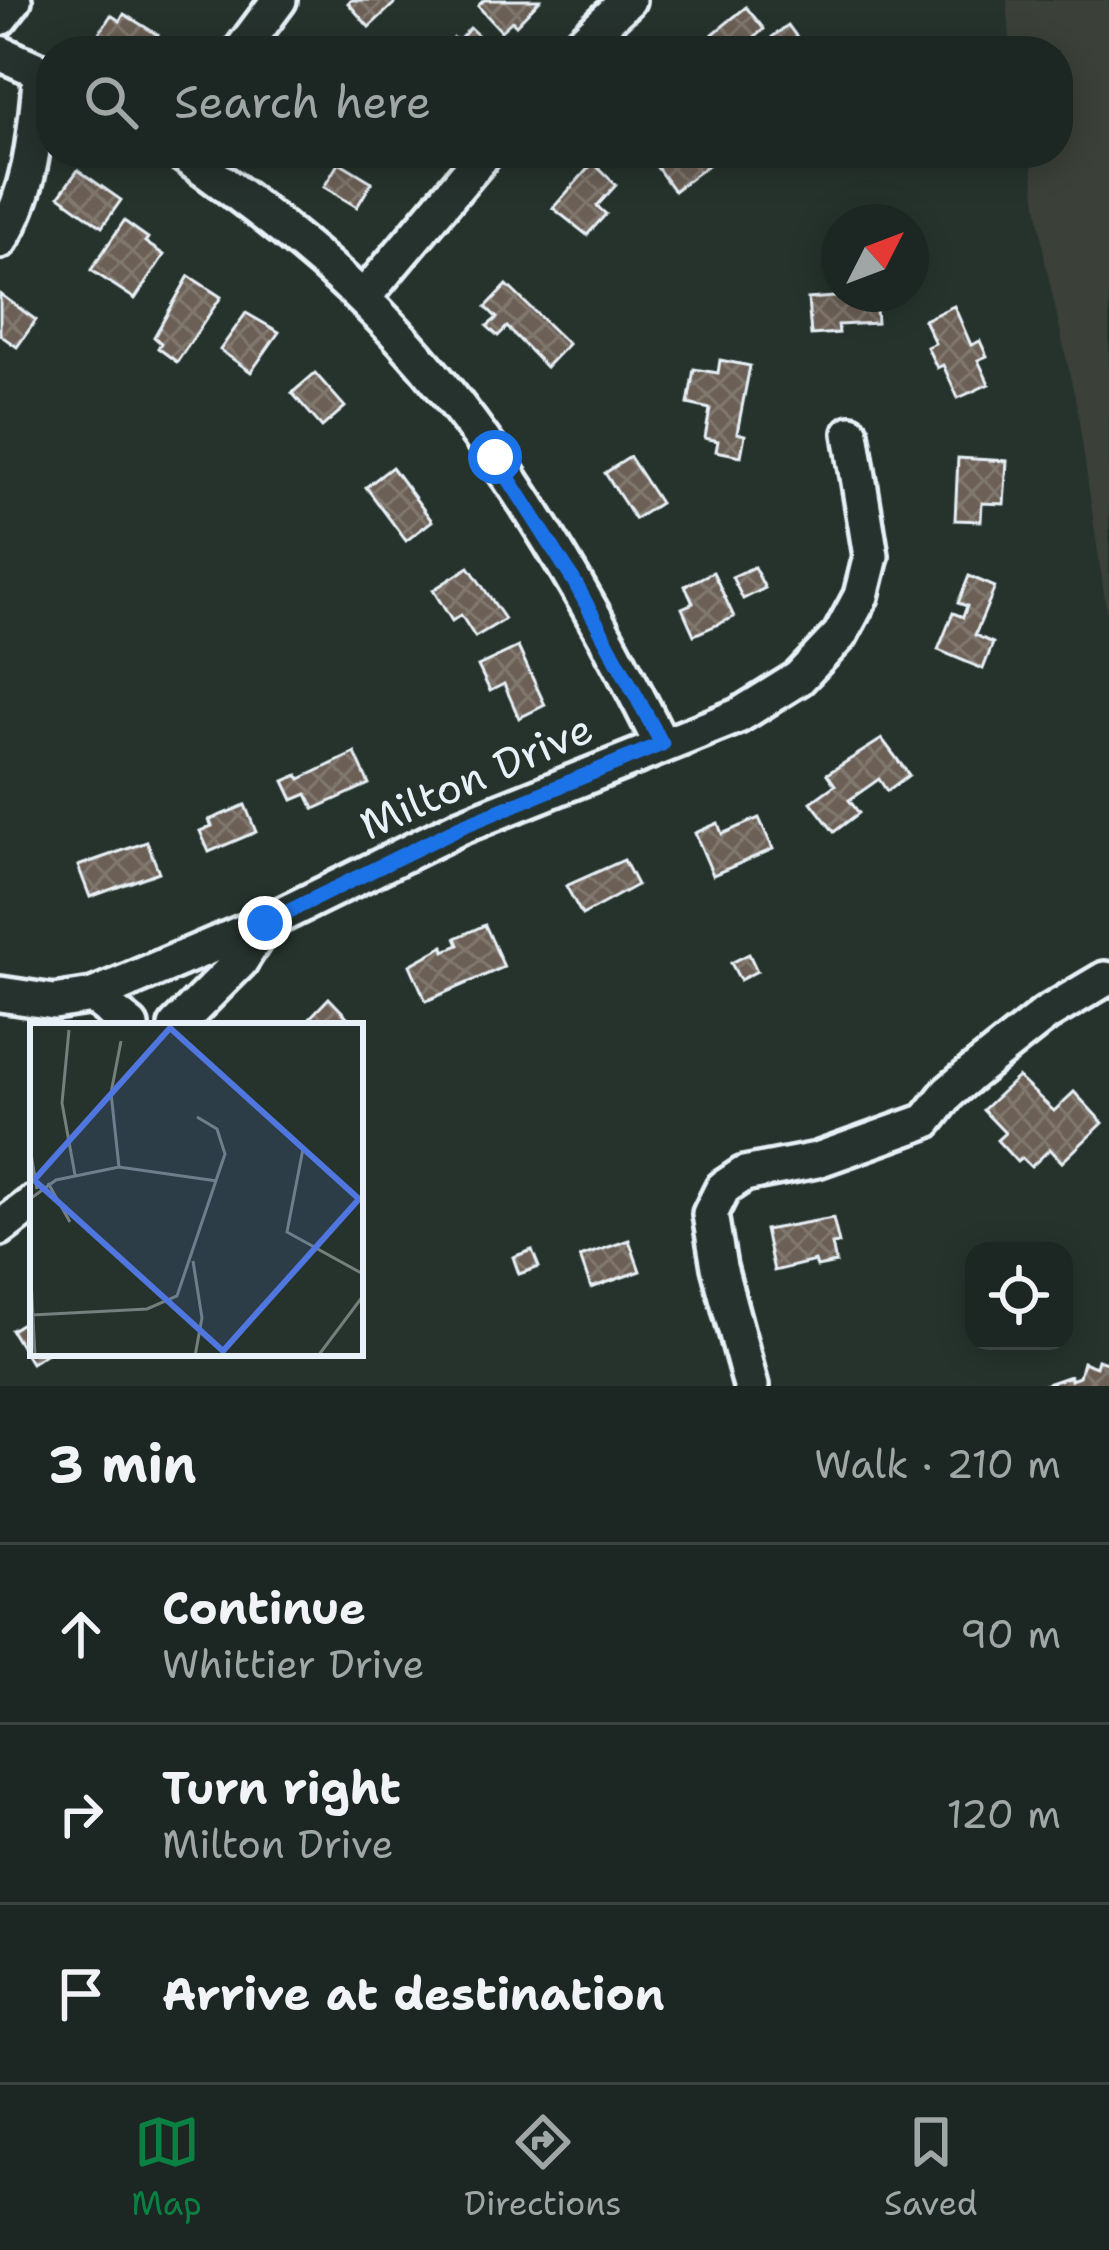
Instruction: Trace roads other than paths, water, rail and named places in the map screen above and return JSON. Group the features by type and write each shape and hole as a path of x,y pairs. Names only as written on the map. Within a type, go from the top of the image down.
{"street":[{"path":"0,18 14,0"},
{"path":"252,36 279,0"},
{"path":"590,36 628,0"},
{"path":"0,53 36,69"},
{"path":"0,241 20,206 36,137"},
{"path":"202,168 263,211 363,298 450,398 495,457 574,581 662,744"},
{"path":"363,298 472,168"},
{"name":"Milton Drive","path":"0,994 54,1002 93,996 265,923 460,827 753,706 799,678 839,635 861,596 872,556 851,433"},
{"path":"179,1023 240,962 265,923"},
{"path":"751,1386 710,1214 723,1188 744,1174 817,1160 926,1121 948,1093 1046,1014 1105,979"},
{"path":"93,996 127,1023"},
{"path":"0,1228 30,1205"}]}
